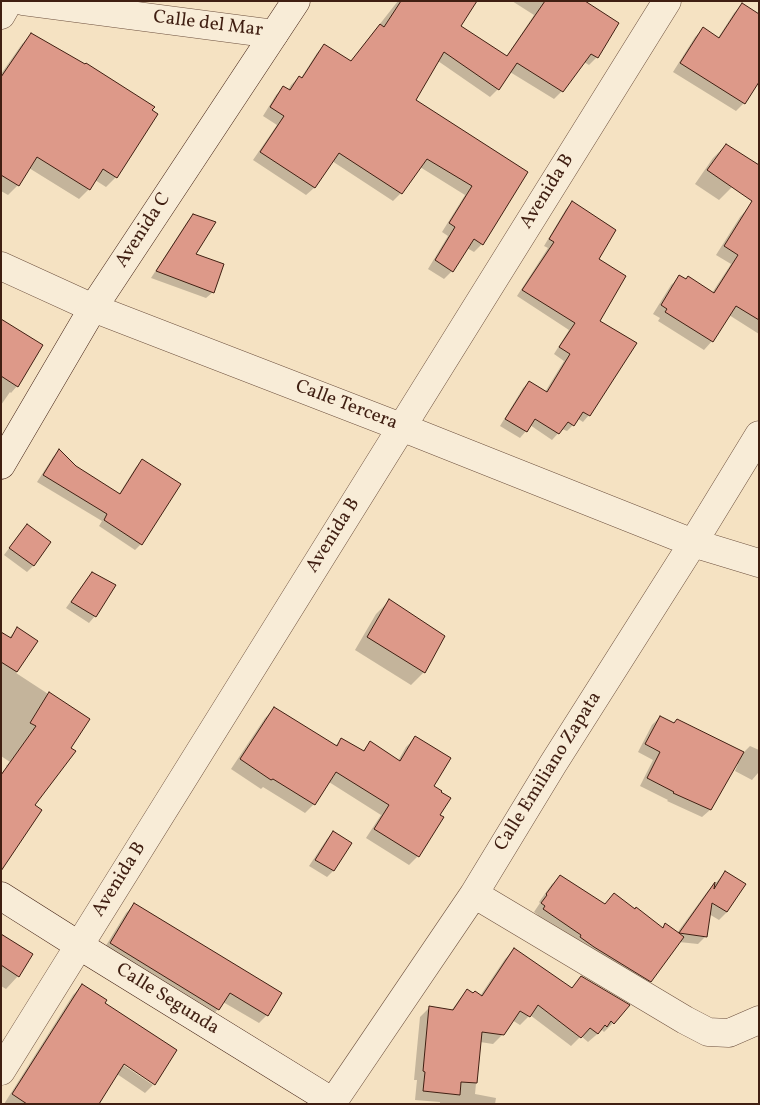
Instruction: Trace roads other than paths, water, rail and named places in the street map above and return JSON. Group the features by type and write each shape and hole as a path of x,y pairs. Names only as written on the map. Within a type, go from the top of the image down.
{"street":[{"path":"1,15 9,1"},
{"name":"Calle del Mar","path":"23,1 274,34"},
{"name":"Avenida C","path":"1,465 94,308 296,1"},
{"name":"Avenida B","path":"1,1071 667,1"},
{"name":"Calle Tercera","path":"1,266 94,308 693,543 759,563"},
{"name":"Calle Emiliano Zapata","path":"333,1103 474,894 759,435"},
{"path":"474,894 708,1032 729,1033 759,1020"},
{"name":"Calle Segunda","path":"1,896 333,1103"}]}
